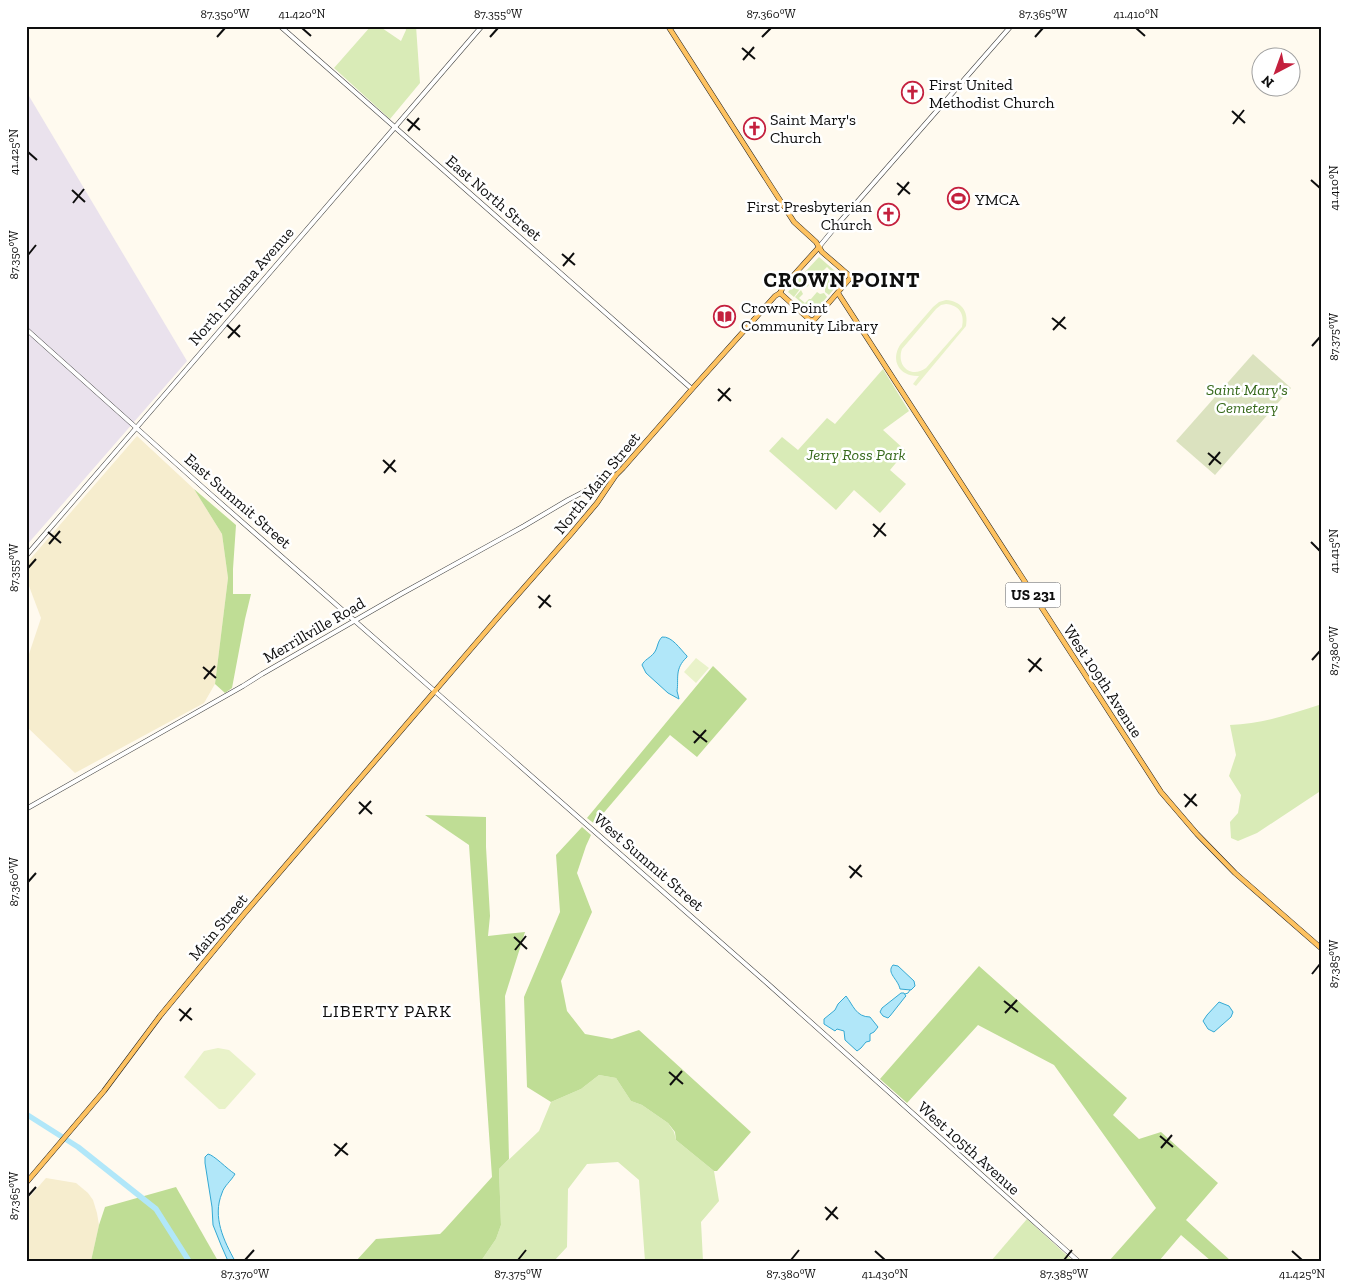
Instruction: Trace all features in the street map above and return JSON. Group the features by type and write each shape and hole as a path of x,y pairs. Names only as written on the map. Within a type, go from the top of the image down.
{"main road":[{"path":"668,26 786,210 798,226 816,242 818,247 852,277 814,320 810,320 780,293"},
{"name":"North Main Street","path":"435,691 582,522 616,475 770,301 780,293 787,282 818,247"},
{"name":"West 109th Avenue","path":"838,293 1161,792 1197,834 1235,873 1322,949"},
{"name":"Main Street","path":"26,1183 71,1132 160,1016 244,914 435,691"}],"street":[{"name":"East North Street","path":"280,26 692,389"},
{"name":"North Indiana Avenue","path":"26,556 482,26"},
{"path":"818,247 1011,26"},
{"name":"East Summit Street","path":"26,329 435,691"},
{"name":"Merrillville Road","path":"26,809 356,620 568,500 616,475"},
{"name":"West Summit Street","path":"435,691 845,1052"},
{"name":"West 105th Avenue","path":"845,1052 1078,1261"}],"shaded area":[{"path":"26,91 187,361 26,546"},
{"path":"137,436 194,489 222,534 228,578 215,684 204,703 75,773 26,726 26,663 41,618 26,578 26,564"},
{"path":"46,1178 76,1183 93,1200 99,1225 91,1261 26,1261 26,1201"}],"green space":[{"path":"371,26 379,26 401,41 406,30 405,26 416,26 420,83 390,119 334,68"},
{"path":"819,257 843,278 829,295 825,292 825,288 822,285 829,279 832,272 827,267 820,271 815,279 812,277 811,279 804,273"},
{"path":"802,275 809,281 807,283 809,285 807,287 801,283 798,287 800,289 794,297 788,292"},
{"path":"801,290 803,294 799,298 805,303 817,292 820,294 824,293 827,297 813,313 795,297"},
{"path":"946,300 960,305 965,311 966,326 916,386 913,384 919,376 912,376 902,371 897,362 897,351 900,345 939,302","holes":["941,305 951,305 958,308 962,314 962,327 926,368 915,372 906,369 901,361 902,349 936,309"]},
{"name":"Saint Mary's Cemetery","path":"1253,354 1291,388 1215,475 1176,441"},
{"name":"Jerry Ross Park","path":"883,369 909,411 883,430 906,451 890,470 906,484 880,513 854,490 836,510 769,451 782,437 798,450 827,418 835,424"},
{"path":"194,489 236,525 233,594 251,594 232,688 225,693 215,684 228,578 222,534"},
{"path":"696,658 709,668 696,683 684,672"},
{"path":"713,666 747,699 697,757 670,735 601,816 596,825 587,818"},
{"path":"1322,704 1322,790 1257,833 1238,841 1231,838 1230,822 1238,813 1241,795 1229,776 1236,755 1230,725 1265,721"},
{"path":"425,815 486,817 490,916 488,936 525,932 505,996 509,1159 499,1169 501,1225 496,1239 481,1261 356,1261 376,1239 440,1234 492,1177 469,845"},
{"path":"582,827 591,835 577,873 592,912 561,981 567,1011 585,1034 612,1039 639,1030 751,1132 717,1171 714,1171 676,1140 675,1132 668,1123 642,1105 631,1101 616,1078 599,1075 581,1089 551,1102 527,1087 524,997 560,912 556,855"},
{"path":"979,966 1127,1098 1113,1115 1139,1139 1161,1132 1218,1183 1186,1220 1231,1261 1211,1261 1181,1235 1159,1261 1109,1261 1156,1208 1054,1065 978,1025 907,1103 880,1079"},
{"path":"218,1048 229,1050 256,1074 225,1109 219,1109 184,1077 204,1051"},
{"path":"599,1075 616,1078 631,1101 642,1105 668,1123 674,1132 676,1140 714,1171 719,1201 701,1222 703,1261 645,1261 639,1180 618,1162 587,1164 568,1189 567,1247 554,1261 481,1261 496,1239 501,1225 499,1169 539,1131 551,1102 581,1089"},
{"path":"176,1187 218,1261 91,1261 105,1207"},
{"path":"1027,1219 1073,1261 991,1261"}],"water":[{"path":"662,637 672,641 687,656 680,666 678,674 677,691 679,699 668,693 646,673 642,665 654,653"},
{"path":"893,965 898,966 914,981 915,986 911,990 900,989 891,971"},
{"path":"901,993 904,993 906,996 888,1018 883,1016 880,1012 882,1008"},
{"path":"846,996 858,1013 870,1017 878,1027 870,1034 870,1041 866,1042 857,1051 845,1040 844,1031 837,1029 835,1031 824,1024 824,1019 835,1010"},
{"path":"1219,1002 1229,1006 1233,1012 1231,1017 1214,1032 1208,1029 1203,1021"},
{"path":"208,1154 235,1174 223,1190 218,1211 223,1237 235,1261 228,1261 213,1225 205,1163 205,1157"}],"waterway":[{"path":"905,994 910,990"},
{"path":"26,1114 78,1147 156,1209 189,1261"}],"place":[{"name":"First United Methodist Church","path":"913,93"},
{"name":"Saint Mary's Church","path":"754,128"},
{"name":"YMCA","path":"959,199"},
{"name":"First Presbyterian Church","path":"888,215"},
{"name":"Crown Point Community Library","path":"725,316"}],"district":[{"name":"CROWN POINT","path":"842,279"},
{"name":"LIBERTY PARK","path":"387,1011"}]}
